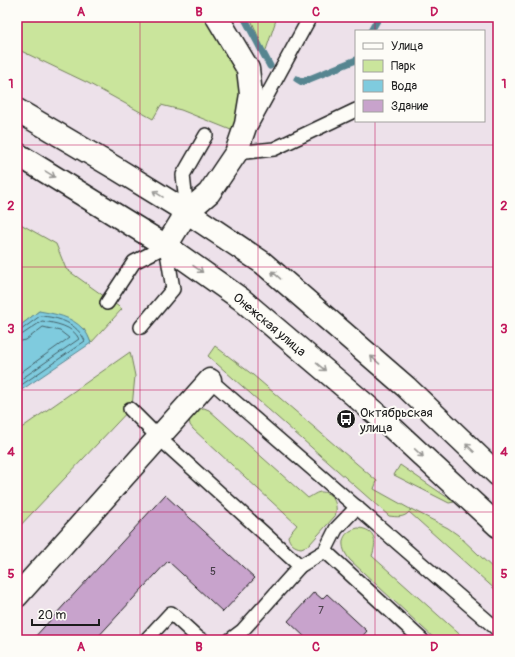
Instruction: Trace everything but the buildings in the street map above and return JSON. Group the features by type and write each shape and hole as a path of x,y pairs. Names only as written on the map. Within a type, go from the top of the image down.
{"main road":[{"path":"166,246 187,212 209,193 236,153 246,124 251,94 248,70 217,17"},
{"path":"17,110 187,212 263,263 406,387 498,475"},
{"name":"Онежская улица","path":"17,154 166,246 242,299 387,423 498,526"},
{"path":"17,596 210,380"}],"lane":[{"path":"236,153 310,17"},
{"path":"236,153 274,149 355,110"},
{"path":"187,212 183,175 206,135"},
{"path":"107,304 134,262 166,246 173,289 141,327"},
{"path":"210,380 498,630"},
{"path":"130,409 158,437 300,566"},
{"path":"230,640 246,636 300,566 325,551 336,529 357,507"},
{"path":"325,551 422,640"},
{"path":"146,640 171,613 202,640"}],"green space":[{"path":"17,17 211,17 246,79 236,132 181,110 161,105 153,119 88,83 17,49"},
{"path":"250,17 277,17 265,53"},
{"path":"17,222 56,244 66,269 122,309 91,343 84,329 39,311 17,328"},
{"path":"215,346 253,375 377,481 374,489 410,509 410,511 411,509 448,528 458,535 498,573 498,592 409,512 398,517 389,516 208,356"},
{"path":"130,352 135,376 132,407 17,529 17,431"},
{"path":"204,408 209,410 308,498 320,492 325,492 332,497 336,508 335,516 309,545 301,548 296,547 289,541 288,536 297,525 193,429 190,425 189,419 197,409"},
{"path":"400,465 454,502 449,503 394,475"},
{"path":"358,528 368,531 374,537 374,551 372,556 466,640 436,640 350,560 344,550 343,541 348,533"}],"water":[{"path":"39,311 62,316 73,321 86,332 91,343 17,393 17,328"}],"waterway":[{"path":"244,17 270,66"},
{"path":"372,30 379,17"},
{"path":"297,79 302,82 355,60"}],"place":[{"name":"Октябрьская улица","path":"346,419"}]}
